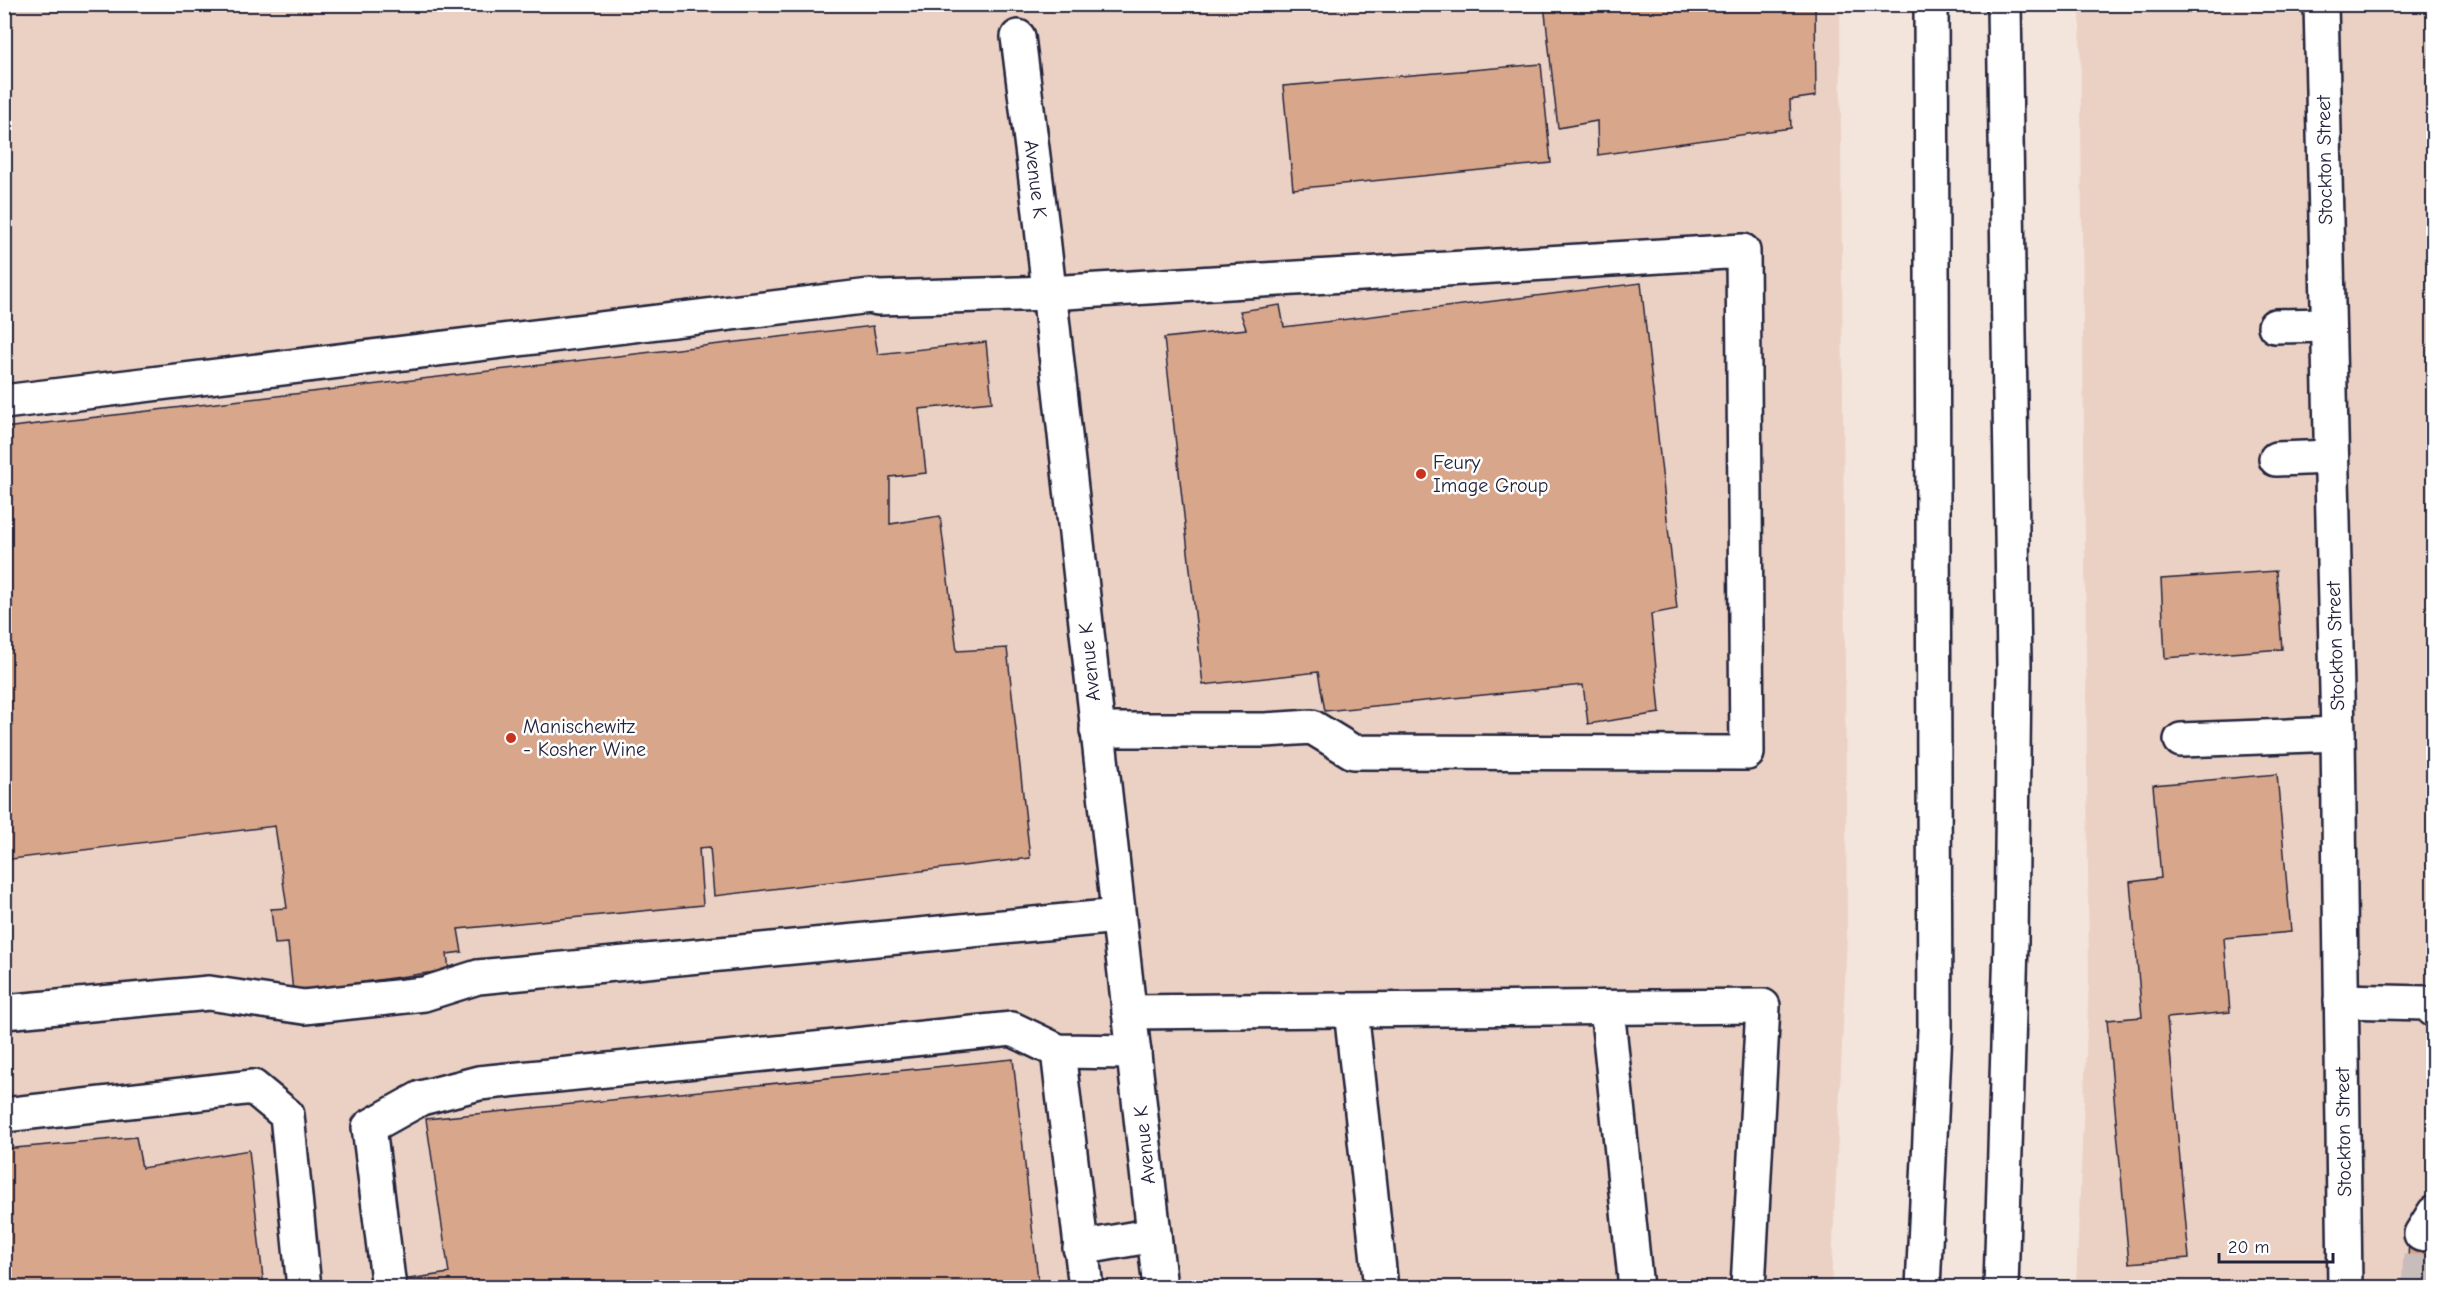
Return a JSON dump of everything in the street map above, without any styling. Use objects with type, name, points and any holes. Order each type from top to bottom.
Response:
[{"type":"main road","points":[[1923,1287],[1935,1030],[1930,4]]},
{"type":"main road","points":[[2001,1287],[2010,965],[2014,665],[2004,4]]},
{"type":"main road","name":"Stockton Street","points":[[2321,4],[2338,734],[2345,1287]]},
{"type":"main road","name":"Avenue K","points":[[1018,37],[1042,228],[1160,1287]]},
{"type":"main road","points":[[4,402],[870,296],[878,298],[1049,293],[1743,251],[1747,753],[1353,752],[1312,727],[1265,730],[1097,730]]},
{"type":"main road","points":[[2275,326],[2328,325]]},
{"type":"main road","points":[[2276,459],[2330,457]]},
{"type":"main road","points":[[2181,740],[2338,734]]},
{"type":"main road","points":[[4,1012],[209,993],[304,1007],[424,994],[478,977],[1118,916]]},
{"type":"main road","points":[[2342,1001],[2426,1003],[2433,1010]]},
{"type":"main road","points":[[1129,1012],[1763,1006],[1748,1287]]},
{"type":"main road","points":[[1607,1008],[1636,1287]]},
{"type":"main road","points":[[1351,1010],[1381,1287]]},
{"type":"main road","points":[[389,1287],[369,1127],[421,1098],[479,1083],[1012,1029],[1058,1051],[1134,1052]]},
{"type":"main road","points":[[1058,1051],[1086,1287]]},
{"type":"main road","points":[[4,1116],[253,1087],[287,1115],[304,1287]]},
{"type":"main road","points":[[1080,1248],[1154,1235]]},
{"type":"shaded area","points":[[5,5],[1840,5],[1847,936],[1831,1287],[5,1288]]},
{"type":"shaded area","points":[[2080,5],[2433,5],[2433,1287],[2076,1287],[2089,982]]},
{"type":"building","points":[[1544,4],[1815,4],[1816,96],[1790,100],[1791,128],[1598,155],[1597,121],[1558,128]]},
{"type":"building","points":[[1541,64],[1551,163],[1293,189],[1283,86]]},
{"type":"building","name":"Feury Image Group","points":[[1641,283],[1677,609],[1651,614],[1660,713],[1588,724],[1583,685],[1325,711],[1318,672],[1203,685],[1164,338],[1246,329],[1240,311],[1280,305],[1284,327]]},
{"type":"building","name":"Manischewitz - Kosher Wine","points":[[873,326],[878,354],[986,342],[992,402],[919,409],[926,473],[890,477],[890,524],[940,516],[957,651],[1007,648],[1030,858],[714,896],[710,847],[699,848],[703,905],[458,929],[462,952],[447,954],[449,970],[293,992],[288,943],[275,944],[271,909],[287,908],[275,826],[4,860],[4,428]]},
{"type":"building","points":[[2276,571],[2282,649],[2165,658],[2161,579]]},
{"type":"building","points":[[2277,774],[2291,932],[2224,938],[2230,1012],[2167,1018],[2189,1258],[2129,1263],[2107,1020],[2142,1017],[2130,882],[2161,878],[2153,785]]},
{"type":"building","points":[[1013,1059],[1039,1288],[404,1288],[403,1280],[449,1273],[426,1119]]},
{"type":"building","points":[[136,1137],[142,1168],[249,1150],[264,1288],[4,1288],[4,1149]]},
{"type":"building","points":[[2409,1235],[2434,1235],[2434,1288],[2407,1288]]},
{"type":"tunnel","points":[[2418,1288],[2421,1234]]},
{"type":"place","name":"Feury Image Group","points":[[1421,474]]},
{"type":"place","name":"Manischewitz - Kosher Wine","points":[[511,738]]}]
